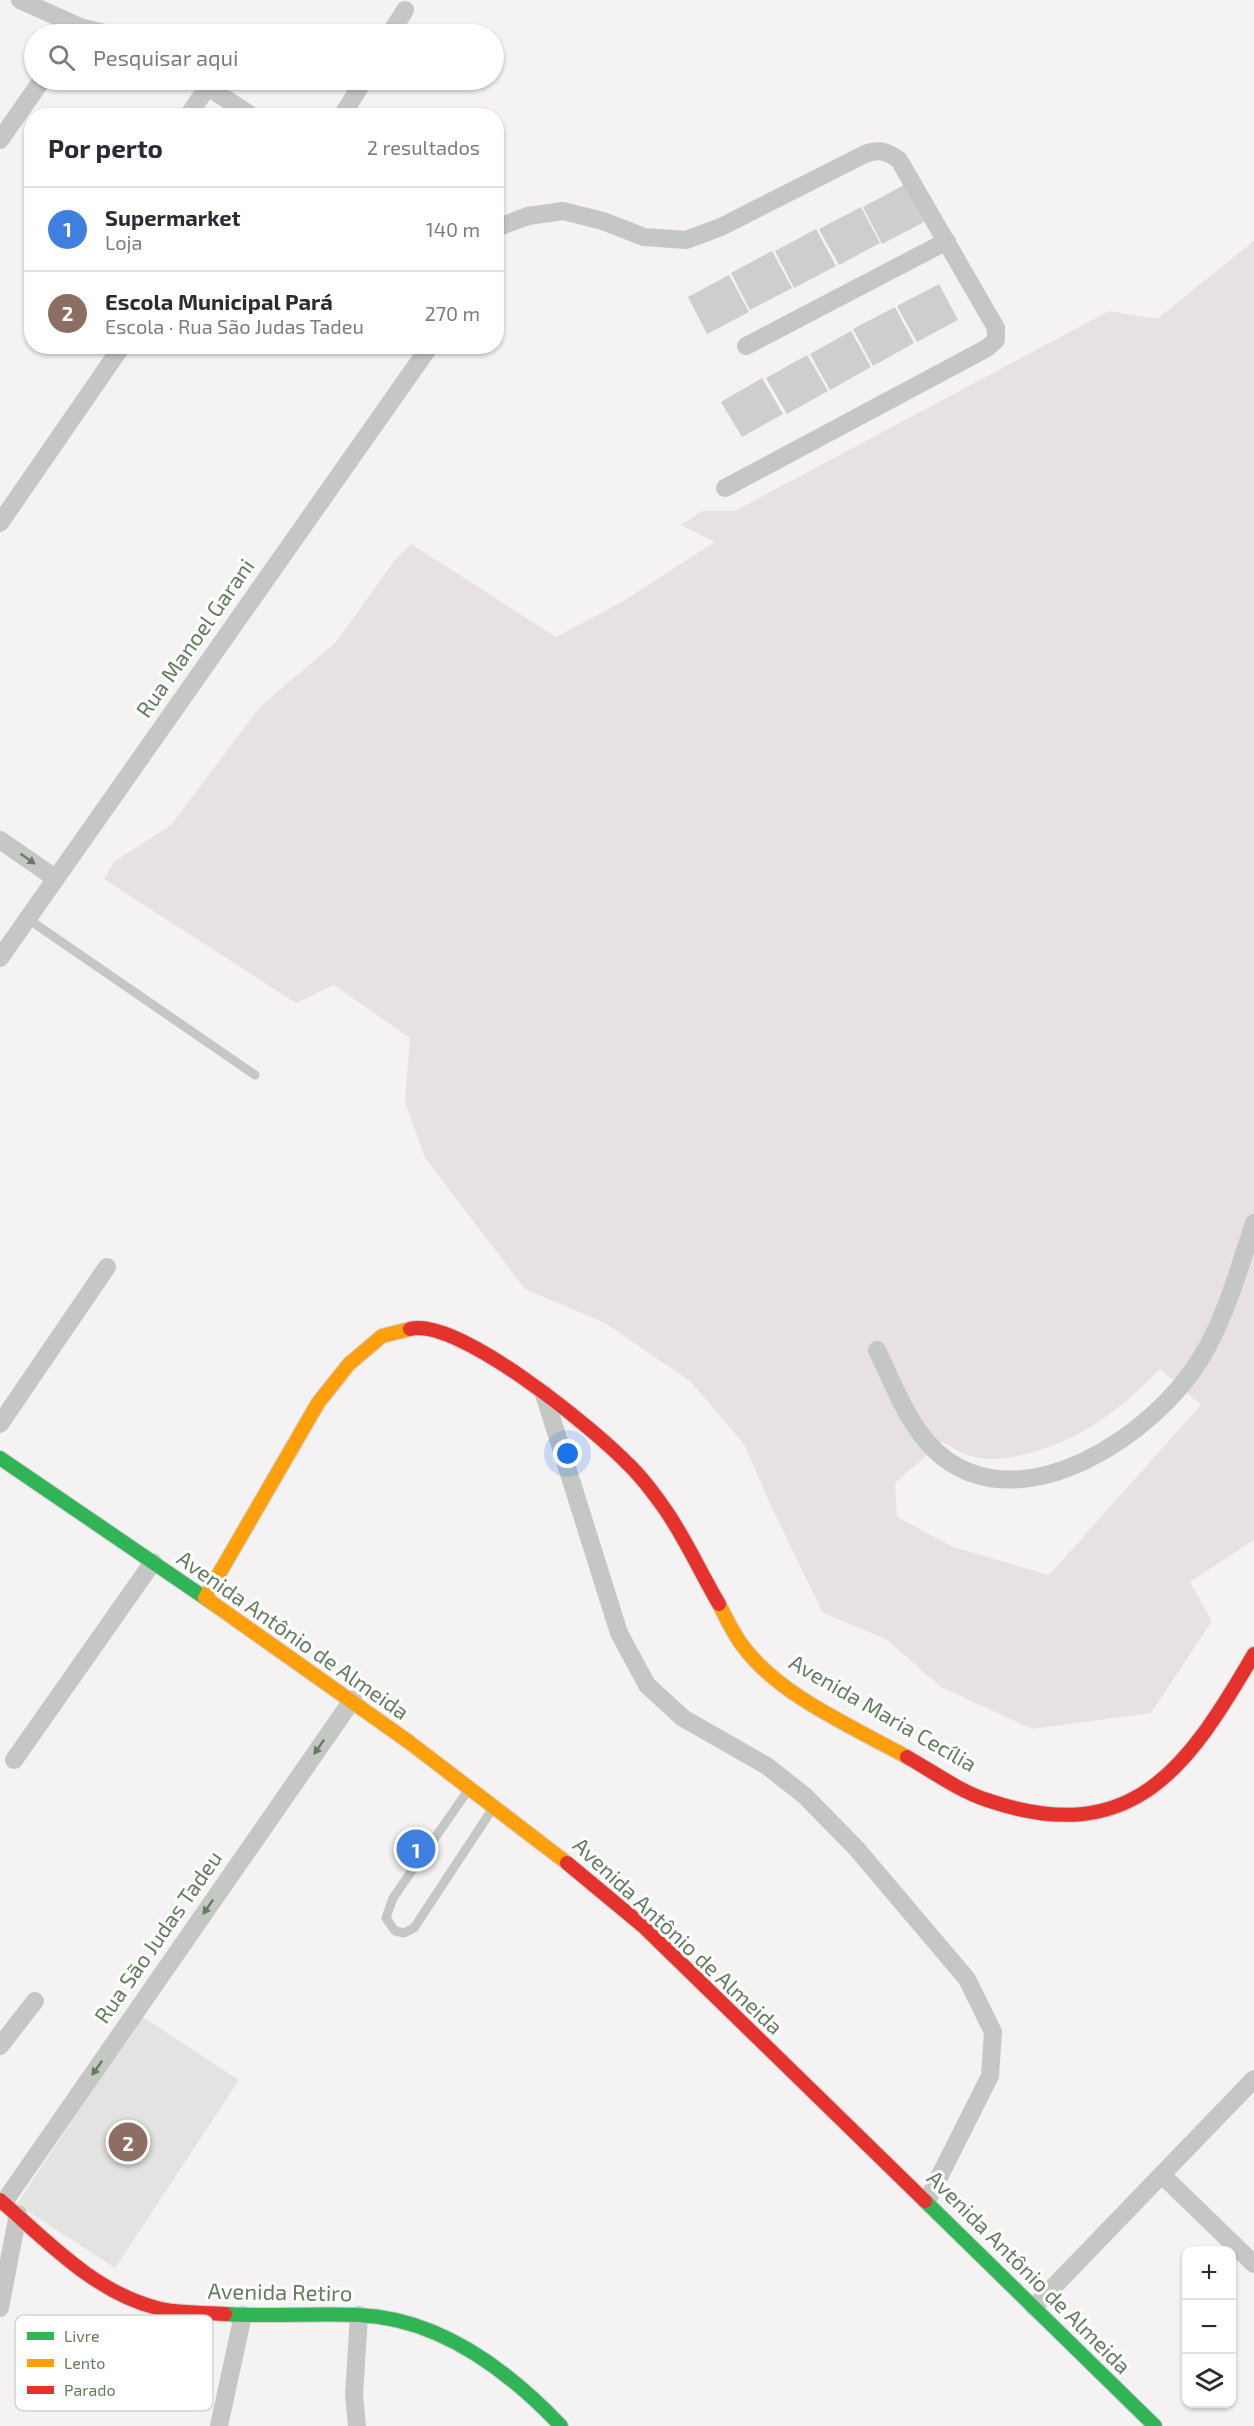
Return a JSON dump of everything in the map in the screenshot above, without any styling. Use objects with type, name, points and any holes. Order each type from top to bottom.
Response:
[{"type":"street","points":[[20,0],[64,24]]},
{"type":"street","points":[[396,24],[405,10]]},
{"type":"street","points":[[0,140],[35,90]]},
{"type":"street","points":[[192,108],[200,90]]},
{"type":"street","points":[[213,90],[240,108]]},
{"type":"street","points":[[347,108],[358,90]]},
{"type":"street","points":[[504,225],[528,216],[563,211],[603,221],[644,237],[686,240],[721,227],[865,154],[878,150],[891,154],[904,167],[996,328],[997,334],[992,345],[725,488]]},
{"type":"street","points":[[746,346],[947,241]]},
{"type":"street","points":[[0,524],[117,354]]},
{"type":"street","name":"Rua Manoel Garani","points":[[0,958],[424,354]]},
{"type":"street","points":[[0,840],[55,878]]},
{"type":"street","points":[[877,1350],[911,1420],[943,1457],[971,1474],[1020,1480],[1079,1464],[1118,1444],[1165,1403],[1201,1360],[1220,1323],[1254,1222]]},
{"type":"street","points":[[0,1424],[107,1267]]},
{"type":"street","name":"Avenida Maria Cecília","points":[[205,1598],[318,1403],[349,1364],[382,1336],[414,1328],[456,1337],[498,1360],[544,1393],[629,1464],[663,1506],[742,1645],[773,1678],[840,1720],[985,1800],[1049,1816],[1110,1809],[1151,1790],[1178,1766],[1201,1737],[1224,1705],[1254,1654]]},
{"type":"street","points":[[544,1393],[619,1633],[647,1685],[683,1718],[767,1766],[805,1796],[856,1848],[967,1979],[993,2031],[990,2076],[927,2200]]},
{"type":"street","name":"Avenida Antônio de Almeida","points":[[0,1458],[352,1699],[554,1850],[643,1926],[927,2200],[1155,2426]]},
{"type":"street","points":[[14,1761],[153,1562]]},
{"type":"street","name":"Rua São Judas Tadeu","points":[[2,2201],[352,1699]]},
{"type":"street","points":[[0,2046],[35,2001]]},
{"type":"street","points":[[1034,2307],[1254,2079]]},
{"type":"street","points":[[1162,2175],[1254,2264]]},
{"type":"street","name":"Avenida Retiro","points":[[2,2201],[84,2272],[120,2295],[158,2309],[243,2315],[359,2315],[393,2319],[440,2334],[484,2358],[537,2401],[561,2426]]},
{"type":"street","points":[[0,2308],[18,2214]]},
{"type":"street","points":[[219,2426],[243,2315]]},
{"type":"street","points":[[357,2426],[354,2395],[359,2315]]},
{"type":"lane","points":[[27,918],[255,1075]]},
{"type":"lane","points":[[470,1787],[393,1898],[386,1918],[395,1931],[404,1933],[414,1928],[495,1805]]},
{"type":"shaded area","points":[[1254,241],[1254,1540],[1190,1582],[1212,1621],[1151,1713],[1032,1729],[941,1687],[886,1639],[823,1613],[744,1444],[690,1381],[605,1323],[525,1289],[425,1158],[405,1102],[410,1038],[334,985],[296,1003],[104,879],[114,862],[171,825],[260,707],[336,642],[395,560],[411,544],[556,637],[620,603],[715,542],[681,525],[702,511],[735,511],[1109,311],[1157,319]],"holes":[[[1160,1369],[1201,1405],[1049,1575],[953,1547],[897,1517],[895,1483],[942,1442],[964,1454],[983,1459],[1009,1458],[1042,1450],[1097,1423],[1129,1398]]]},
{"type":"shaded area","points":[[141,2016],[239,2080],[115,2268],[17,2204]]},
{"type":"building","points":[[904,185],[924,222],[882,244],[863,207]]},
{"type":"building","points":[[861,207],[880,243],[839,265],[819,229]]},
{"type":"building","points":[[816,229],[836,266],[794,288],[775,251]]},
{"type":"building","points":[[772,251],[792,288],[750,310],[731,273]]},
{"type":"building","points":[[729,275],[749,312],[707,334],[688,297]]},
{"type":"building","points":[[939,284],[958,320],[917,342],[897,306]]},
{"type":"building","points":[[895,307],[914,343],[873,366],[853,329]]},
{"type":"building","points":[[851,331],[871,367],[830,390],[810,354]]},
{"type":"building","points":[[807,355],[828,391],[787,414],[766,378]]},
{"type":"building","points":[[762,378],[783,414],[742,437],[721,402]]},
{"type":"traffic: fast","points":[[0,1458],[211,1602]]},
{"type":"traffic: fast","points":[[925,2201],[1155,2426]]},
{"type":"traffic: fast","points":[[225,2314],[358,2315],[388,2318],[416,2326],[444,2336],[470,2350],[518,2385],[561,2426]]},
{"type":"traffic: slow","points":[[205,1598],[318,1403],[349,1364],[382,1336],[410,1329]]},
{"type":"traffic: slow","points":[[211,1602],[409,1742],[567,1863]]},
{"type":"traffic: slow","points":[[719,1604],[742,1645],[775,1679],[841,1722],[907,1757]]},
{"type":"traffic: jam","points":[[410,1329],[432,1330],[459,1340],[491,1357],[556,1402],[610,1447],[637,1473],[662,1505],[685,1541],[719,1604]]},
{"type":"traffic: jam","points":[[907,1757],[977,1796],[1038,1813],[1081,1814],[1118,1806],[1150,1788],[1179,1763],[1205,1732],[1254,1654]]},
{"type":"traffic: jam","points":[[567,1863],[643,1926],[925,2201]]},
{"type":"traffic: jam","points":[[0,2200],[72,2263],[112,2290],[165,2310],[225,2314]]},
{"type":"place","name":"Supermarket","points":[[416,1849]]},
{"type":"place","name":"Escola Municipal Pará","points":[[128,2142]]}]
